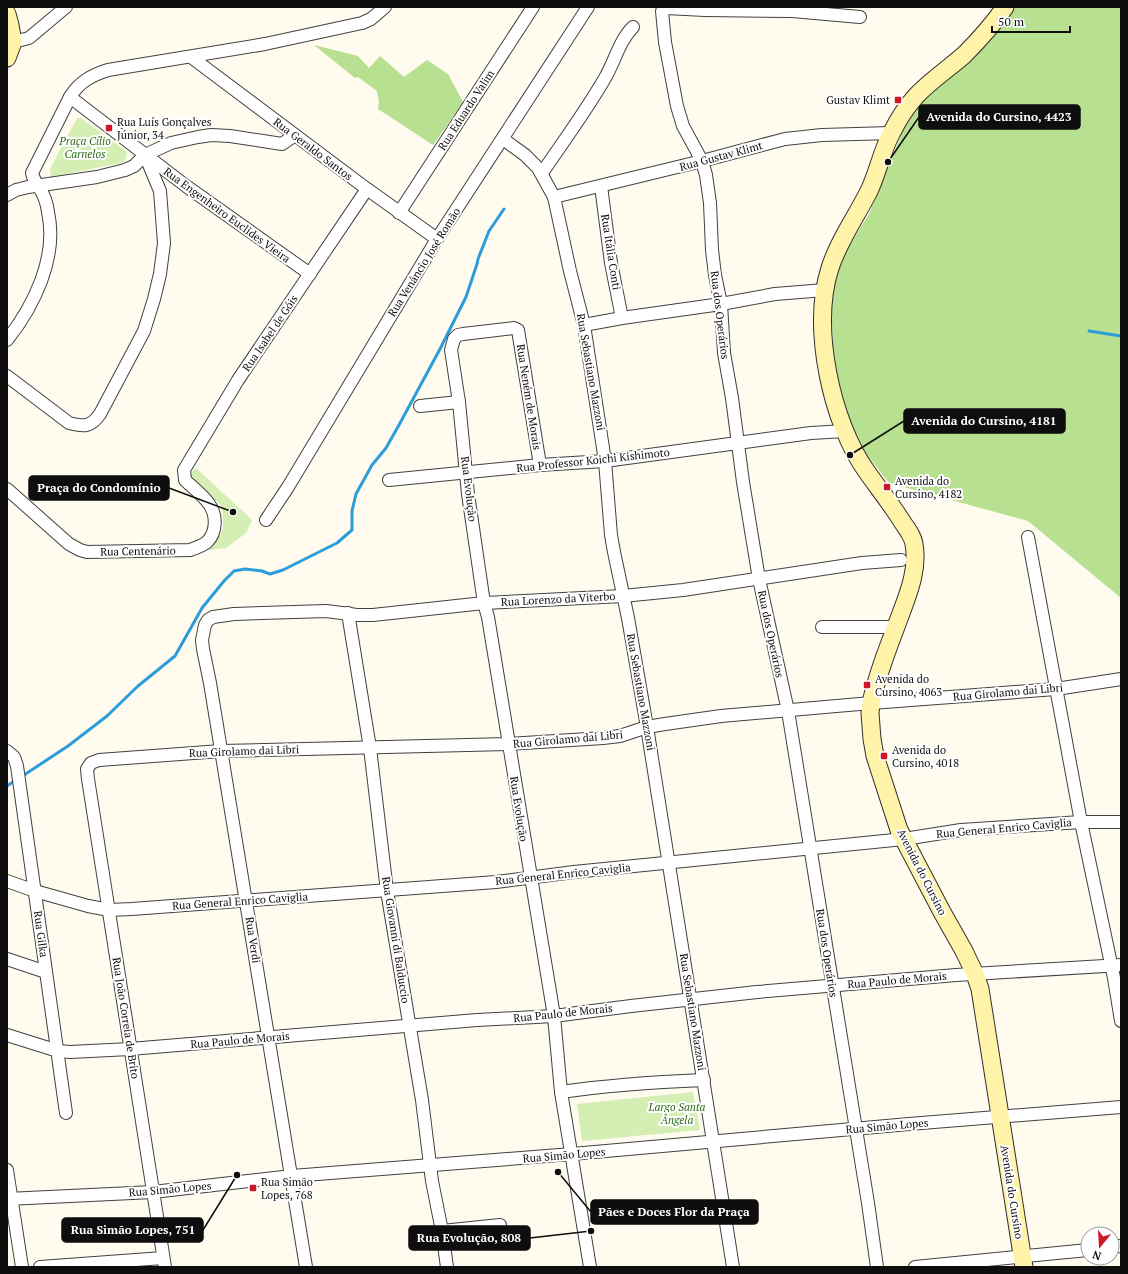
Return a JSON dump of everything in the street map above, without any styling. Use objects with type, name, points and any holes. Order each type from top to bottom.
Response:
[{"type":"main road","name":"Avenida do Cursino","points":[[1005,7],[965,54],[916,96],[891,133],[869,191],[837,248],[829,270],[822,301],[822,326],[832,397],[845,431],[866,471],[896,511],[914,543],[914,573],[909,592],[871,703],[872,739],[875,756],[899,830],[975,974],[980,989],[1023,1262]]},
{"type":"main road","points":[[7,14],[10,25],[10,50]]},
{"type":"street","points":[[10,50],[29,38],[66,7]]},
{"type":"street","points":[[7,340],[32,303],[38,290],[50,242],[50,221],[44,196],[39,186],[33,179],[32,173],[70,97],[84,81],[95,74],[108,70],[265,44],[362,23],[371,19],[385,7]]},
{"type":"street","name":"Rua Eduardo Valim","points":[[399,213],[533,7]]},
{"type":"street","name":"Rua Venâncio José Romão","points":[[266,520],[288,487],[437,239],[588,7]]},
{"type":"street","points":[[666,8],[792,11],[860,17]]},
{"type":"street","name":"Rua dos Operários","points":[[666,8],[662,11],[665,42],[677,106],[683,126],[702,161],[706,175],[710,204],[715,276],[721,304],[724,354],[743,482],[759,579],[788,711],[868,1203],[877,1267]]},
{"type":"street","points":[[542,173],[607,76],[627,33],[633,27]]},
{"type":"street","name":"Rua Geraldo Santos","points":[[191,56],[399,213],[437,239]]},
{"type":"street","name":"Rua Engenheiro Euclides Vieira","points":[[70,97],[186,186],[310,274]]},
{"type":"street","name":"Rua Gustav Klimt","points":[[554,197],[785,139],[822,135],[891,133]]},
{"type":"street","points":[[7,195],[28,186],[39,186],[97,177],[125,170],[134,166],[145,155],[171,143],[198,137],[211,135],[230,136],[282,144],[295,135]]},
{"type":"street","name":"Rua Sebastiano Mazzoni","points":[[503,139],[525,155],[542,173],[554,197],[570,271],[584,325],[606,461],[612,535],[647,727],[733,1267]]},
{"type":"street","points":[[7,376],[70,423],[81,426],[93,423],[100,414],[144,331],[160,274],[164,243],[160,191],[145,155]]},
{"type":"street","name":"Rua Itália Conti","points":[[601,186],[611,263],[622,318]]},
{"type":"street","name":"Rua Isabel de Góis","points":[[185,480],[184,470],[190,458],[238,380],[367,189]]},
{"type":"street","points":[[584,325],[721,304],[775,294],[825,290]]},
{"type":"street","name":"Rua Neném de Morais","points":[[449,344],[458,335],[514,328],[516,329],[520,336],[540,465]]},
{"type":"street","name":"Rua Evolução","points":[[449,344],[459,402],[466,473],[484,603],[488,617],[554,1016],[561,1092],[590,1267]]},
{"type":"street","points":[[420,406],[459,402]]},
{"type":"street","name":"Rua Professor Koichi Kishimoto","points":[[389,480],[540,465],[606,461],[811,433],[845,431]]},
{"type":"street","name":"Rua Centenário","points":[[10,491],[69,544],[80,550],[88,552],[190,550],[201,546],[208,541],[213,528],[215,516],[210,505],[185,480]]},
{"type":"street","points":[[1028,537],[1081,822],[1116,966],[1121,1021]]},
{"type":"street","name":"Rua Lorenzo da Viterbo","points":[[213,616],[326,611],[373,615],[484,603],[623,596],[683,590],[862,563],[901,560]]},
{"type":"street","name":"Rua Giovanni di Balduccio","points":[[348,613],[370,748],[387,890],[422,1100],[430,1165],[442,1231],[446,1267]]},
{"type":"street","name":"Rua Verdi","points":[[213,616],[205,625],[203,634],[203,649],[210,683],[306,1267]]},
{"type":"street","points":[[822,627],[896,627]]},
{"type":"street","name":"Rua Girolamo dai Libri","points":[[87,769],[91,763],[99,760],[221,751],[508,744],[620,736],[647,727],[721,716],[1056,689],[1121,679]]},
{"type":"street","name":"Rua Gilka","points":[[12,758],[21,791],[66,1113]]},
{"type":"street","name":"Rua João Correia de Brito","points":[[87,769],[164,1262]]},
{"type":"street","name":"Rua General Enrico Caviglia","points":[[7,881],[35,891],[88,906],[109,910],[132,909],[530,878],[669,862],[904,839],[961,830],[1081,822],[1121,822]]},
{"type":"street","points":[[7,958],[46,972]]},
{"type":"street","name":"Rua Paulo de Morais","points":[[7,1035],[58,1051],[70,1052],[130,1049],[410,1025],[554,1016],[690,999],[956,975],[1116,966]]},
{"type":"street","points":[[561,1092],[604,1086],[704,1080]]},
{"type":"street","name":"Rua Simão Lopes","points":[[9,1198],[153,1192],[292,1176],[572,1154],[1000,1116],[1121,1107]]},
{"type":"street","points":[[7,1170],[9,1198],[22,1267]]},
{"type":"street","points":[[442,1231],[500,1225]]},
{"type":"street","points":[[916,1267],[1023,1262],[1080,1251]]},
{"type":"street","points":[[40,1267],[164,1262]]},
{"type":"green space","points":[[1015,7],[1121,7],[1121,598],[1028,521],[889,483],[868,456],[853,428],[841,396],[833,350],[831,296],[838,264],[869,214],[908,119],[919,103],[988,40],[1005,22]]},
{"type":"green space","points":[[314,45],[358,56],[369,68],[380,56],[404,77],[427,60],[448,74],[463,102],[433,145],[378,109],[379,101],[377,91],[358,77],[355,78]]},
{"type":"green space","name":"Praça Cílio Carnelos","points":[[77,118],[81,118],[126,151],[126,158],[121,163],[51,177],[50,169]]},
{"type":"green space","points":[[196,468],[252,520],[246,533],[226,548],[208,550],[221,534],[223,525],[221,505],[187,477]]},
{"type":"green space","name":"Largo Santa Ângela","points":[[693,1092],[700,1130],[582,1141],[577,1104]]},
{"type":"waterway","points":[[21,777],[68,746],[107,716],[138,686],[175,656],[202,608],[234,571],[245,569],[262,571],[270,574],[283,570],[337,543],[352,530],[352,511],[356,494],[372,465],[386,448],[440,349],[466,297],[489,231],[504,209]]},
{"type":"waterway","points":[[1089,331],[1121,336]]},
{"type":"waterway","points":[[7,786],[16,780]]},
{"type":"place","name":"Gustav Klimt","points":[[898,100]]},
{"type":"place","name":"Rua Luís Gonçalves Júnior, 34","points":[[109,128]]},
{"type":"place","name":"Avenida do Cursino, 4423","points":[[888,162]]},
{"type":"place","name":"Avenida do Cursino, 4181","points":[[850,455]]},
{"type":"place","name":"Avenida do Cursino, 4182","points":[[887,487]]},
{"type":"place","name":"Praça do Condomínio","points":[[233,512]]},
{"type":"place","name":"Avenida do Cursino, 4063","points":[[867,685]]},
{"type":"place","name":"Avenida do Cursino, 4018","points":[[884,756]]},
{"type":"place","name":"Pães e Doces Flor da Praça","points":[[558,1172]]},
{"type":"place","name":"Rua Simão Lopes, 751","points":[[237,1175]]},
{"type":"place","name":"Rua Simão Lopes, 768","points":[[253,1188]]},
{"type":"place","name":"Rua Evolução, 808","points":[[591,1231]]}]
